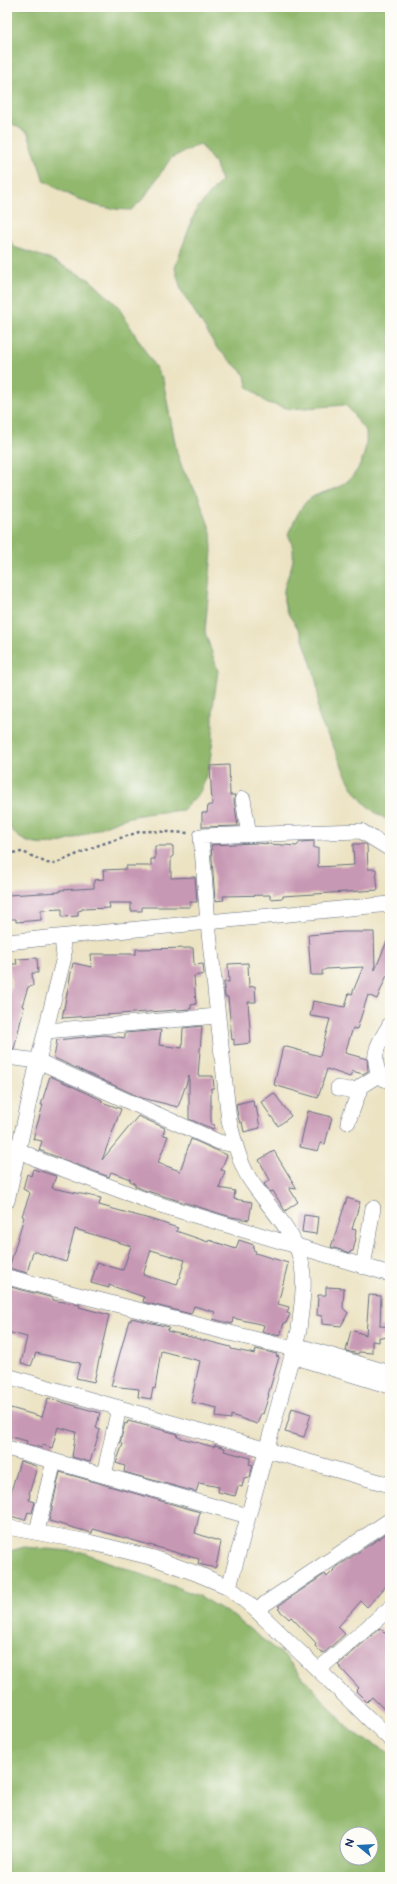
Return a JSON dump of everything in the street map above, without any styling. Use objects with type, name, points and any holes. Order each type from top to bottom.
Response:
[{"type":"street","points":[[243,799],[249,835]]},
{"type":"street","points":[[228,1587],[299,1330],[303,1287],[300,1258],[295,1246],[282,1221],[249,1177],[235,1145],[229,1121],[217,1016],[201,836],[361,831],[390,849]]},
{"type":"street","points":[[7,942],[390,904]]},
{"type":"street","points":[[7,1201],[13,1147],[38,1061],[64,957],[62,937]]},
{"type":"street","points":[[46,1031],[217,1016]]},
{"type":"street","points":[[348,1122],[361,1086],[385,1077],[376,1061],[377,1049],[388,1032]]},
{"type":"street","points":[[7,1057],[38,1061],[219,1142],[235,1145]]},
{"type":"street","points":[[338,1088],[359,1090]]},
{"type":"street","points":[[13,1147],[39,1160],[154,1203],[390,1274]]},
{"type":"street","points":[[363,1267],[372,1208]]},
{"type":"street","points":[[7,1276],[294,1350],[390,1373]]},
{"type":"street","points":[[294,1350],[390,1386]]},
{"type":"street","points":[[7,1376],[390,1485]]},
{"type":"street","points":[[104,1475],[119,1408]]},
{"type":"street","points":[[7,1448],[248,1516]]},
{"type":"street","points":[[37,1531],[54,1461]]},
{"type":"street","points":[[257,1611],[266,1603],[390,1520]]},
{"type":"street","points":[[7,1527],[37,1531],[154,1558],[228,1587],[257,1611],[390,1739]]},
{"type":"street","points":[[318,1670],[387,1616]]},
{"type":"path","points":[[7,853],[23,852],[46,863],[54,864],[99,845],[148,831],[196,834],[201,836]]},
{"type":"green space","points":[[7,7],[390,7],[390,821],[378,814],[360,798],[347,778],[332,743],[320,721],[317,710],[318,688],[313,668],[299,629],[287,612],[284,601],[285,584],[293,562],[292,545],[288,534],[294,521],[301,508],[307,501],[319,494],[341,486],[354,474],[363,458],[366,431],[345,405],[291,409],[267,403],[247,386],[245,375],[217,348],[181,290],[175,268],[180,253],[196,210],[221,181],[216,165],[200,144],[171,158],[143,199],[131,210],[106,208],[85,202],[44,181],[28,133],[7,121]]},
{"type":"green space","points":[[7,235],[14,247],[50,259],[90,280],[117,305],[163,380],[177,453],[183,470],[198,495],[211,532],[212,551],[205,632],[218,671],[213,706],[213,739],[209,767],[200,792],[183,810],[130,817],[83,835],[54,844],[27,842],[14,833],[7,818]]},
{"type":"green space","points":[[24,1547],[82,1552],[197,1595],[233,1616],[285,1657],[351,1731],[390,1753],[390,1877],[7,1877],[7,1552]]},
{"type":"building","points":[[229,765],[230,795],[235,795],[234,800],[238,826],[202,827],[202,813],[207,813],[208,805],[212,805],[210,766]]},
{"type":"building","points":[[314,841],[314,848],[318,848],[318,867],[354,865],[353,844],[367,845],[368,869],[376,869],[378,890],[283,896],[283,898],[270,899],[270,895],[223,896],[224,900],[215,901],[211,845],[256,843],[297,846],[300,842]]},
{"type":"building","points":[[155,846],[173,846],[173,857],[171,857],[171,878],[195,877],[197,902],[190,902],[190,907],[142,907],[142,911],[131,911],[131,903],[109,903],[110,908],[82,909],[78,911],[78,916],[62,917],[62,909],[41,910],[41,920],[16,922],[16,919],[7,919],[7,895],[60,892],[60,890],[94,888],[94,880],[104,879],[103,870],[126,869],[126,866],[151,866],[151,859],[155,859]]},
{"type":"building","points":[[343,932],[374,932],[375,970],[390,934],[390,976],[387,975],[377,999],[368,995],[357,1029],[353,1028],[345,1053],[367,1059],[368,1071],[363,1074],[352,1071],[350,1077],[327,1069],[318,1098],[274,1085],[283,1046],[320,1056],[330,1019],[310,1016],[313,1001],[345,1007],[349,993],[352,994],[363,967],[326,969],[322,971],[322,975],[311,975],[308,935]]},
{"type":"building","points":[[193,948],[194,965],[203,964],[204,974],[194,976],[196,1004],[191,1005],[191,1009],[62,1018],[73,963],[92,967],[91,954],[136,954],[136,949]]},
{"type":"building","points":[[37,958],[38,973],[32,973],[33,986],[28,987],[22,1006],[24,1007],[14,1049],[7,1048],[7,1001],[12,985],[9,964],[17,964],[16,959]]},
{"type":"building","points":[[248,963],[249,987],[255,986],[256,1002],[248,1002],[251,1043],[234,1045],[234,1039],[232,1040],[228,997],[225,997],[224,982],[229,982],[228,964]]},
{"type":"building","points":[[202,1026],[198,1076],[213,1076],[214,1088],[211,1088],[211,1124],[215,1125],[213,1129],[189,1119],[189,1076],[178,1107],[142,1098],[54,1058],[57,1040],[104,1035],[125,1038],[125,1033],[161,1030],[159,1045],[182,1048],[183,1028]]},
{"type":"building","points":[[50,1076],[102,1100],[102,1102],[121,1109],[102,1160],[138,1116],[165,1128],[163,1135],[168,1136],[158,1163],[180,1171],[191,1139],[227,1155],[221,1170],[225,1171],[219,1188],[235,1191],[234,1199],[252,1202],[249,1220],[231,1217],[144,1190],[135,1186],[130,1179],[111,1172],[109,1177],[39,1150],[42,1141],[33,1139]]},
{"type":"building","points":[[274,1093],[291,1116],[278,1126],[261,1102]]},
{"type":"building","points":[[253,1100],[254,1107],[256,1106],[260,1128],[244,1132],[242,1122],[240,1123],[238,1117],[236,1104]]},
{"type":"building","points":[[308,1111],[332,1117],[325,1144],[321,1143],[318,1151],[300,1147]]},
{"type":"building","points":[[274,1151],[297,1189],[289,1188],[298,1202],[285,1211],[273,1191],[270,1192],[264,1184],[270,1180],[259,1160]]},
{"type":"building","points":[[33,1169],[56,1176],[52,1188],[101,1198],[99,1205],[178,1228],[176,1231],[208,1242],[209,1240],[236,1249],[239,1240],[254,1245],[253,1250],[256,1251],[255,1253],[288,1263],[278,1304],[289,1307],[287,1313],[290,1314],[286,1323],[284,1323],[280,1336],[262,1332],[264,1325],[233,1318],[232,1324],[213,1319],[215,1312],[194,1306],[191,1314],[143,1302],[144,1297],[109,1285],[109,1288],[91,1283],[97,1263],[123,1270],[131,1246],[75,1229],[66,1262],[33,1251],[27,1273],[9,1268],[24,1217],[22,1216],[30,1193],[23,1189],[27,1174],[31,1176]],"holes":[[[151,1250],[185,1260],[177,1285],[143,1275]]]},
{"type":"building","points":[[347,1198],[360,1202],[352,1229],[356,1230],[356,1238],[353,1251],[350,1253],[331,1247]]},
{"type":"building","points":[[304,1215],[318,1217],[316,1234],[302,1232]]},
{"type":"building","points":[[7,1286],[53,1298],[53,1300],[80,1305],[79,1307],[109,1315],[94,1382],[76,1378],[80,1363],[36,1353],[31,1366],[21,1363],[27,1337],[7,1332]]},
{"type":"building","points":[[326,1287],[344,1288],[343,1308],[348,1313],[341,1326],[322,1324],[322,1316],[317,1315],[318,1295],[326,1295]]},
{"type":"building","points":[[369,1295],[381,1296],[380,1326],[390,1327],[390,1338],[379,1337],[379,1342],[372,1341],[372,1353],[359,1352],[358,1354],[346,1351],[351,1330],[366,1335]]},
{"type":"building","points":[[131,1318],[169,1327],[167,1331],[231,1347],[231,1349],[255,1354],[256,1349],[277,1354],[276,1356],[279,1357],[269,1395],[263,1414],[261,1413],[257,1424],[231,1415],[231,1419],[216,1417],[217,1408],[191,1402],[200,1361],[161,1351],[155,1389],[153,1388],[151,1399],[138,1397],[139,1389],[111,1386],[129,1320],[131,1321]]},
{"type":"building","points":[[48,1398],[100,1413],[96,1428],[100,1430],[90,1462],[72,1457],[76,1432],[58,1427],[52,1448],[43,1445],[42,1448],[26,1444],[27,1441],[7,1436],[7,1407],[42,1417]]},
{"type":"building","points":[[292,1408],[311,1414],[304,1437],[285,1432]]},
{"type":"building","points":[[128,1421],[178,1434],[177,1437],[214,1447],[215,1445],[225,1448],[224,1451],[251,1458],[249,1464],[253,1465],[250,1477],[244,1478],[242,1487],[238,1486],[235,1496],[218,1492],[219,1487],[199,1483],[196,1492],[124,1472],[125,1466],[116,1463],[123,1444],[120,1443],[125,1423],[127,1424]]},
{"type":"building","points":[[20,1461],[37,1467],[29,1494],[29,1500],[35,1502],[32,1513],[28,1512],[25,1520],[7,1515],[7,1505]]},
{"type":"building","points":[[60,1472],[200,1512],[195,1533],[221,1542],[215,1568],[198,1564],[199,1559],[93,1529],[92,1533],[49,1521]]},
{"type":"building","points":[[390,1531],[390,1582],[367,1607],[361,1601],[338,1627],[345,1634],[322,1653],[315,1646],[316,1643],[291,1617],[289,1619],[278,1609],[280,1607],[278,1606],[325,1574],[327,1577],[338,1566]]},
{"type":"building","points":[[380,1628],[390,1638],[390,1715],[372,1697],[367,1702],[356,1691],[359,1688],[338,1665]]}]
